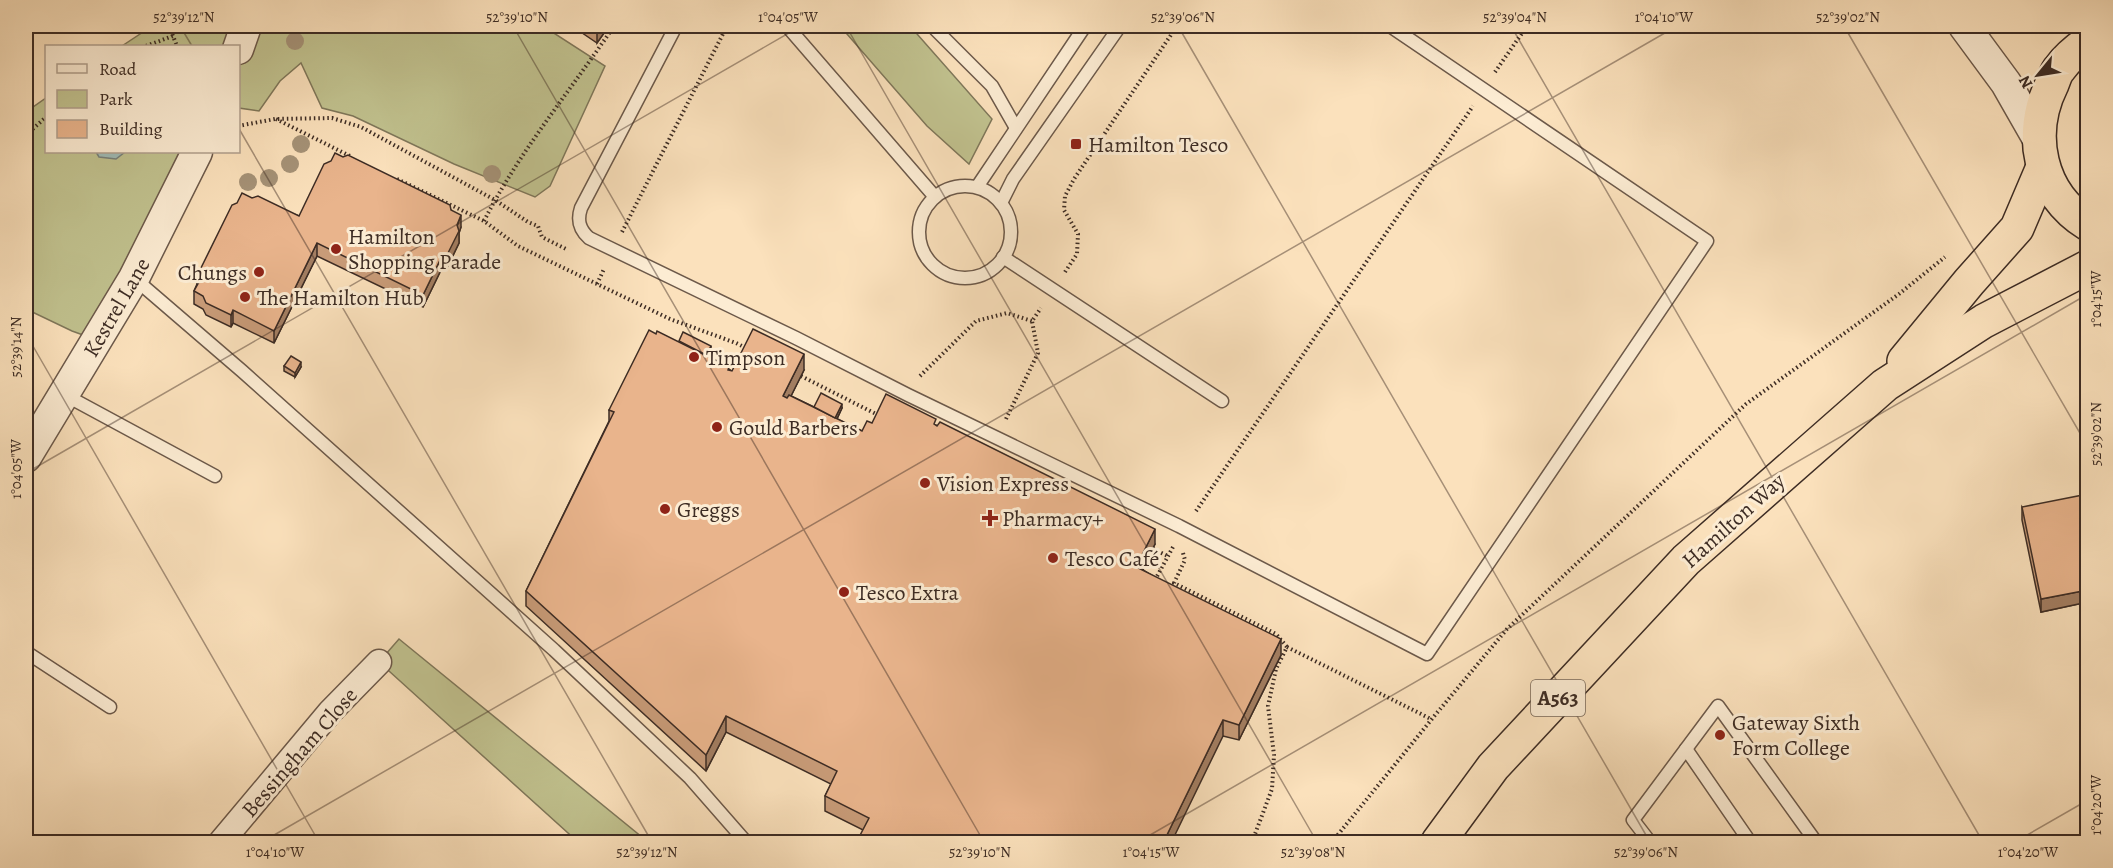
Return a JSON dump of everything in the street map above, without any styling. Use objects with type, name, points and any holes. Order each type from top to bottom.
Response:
[{"type":"highway","points":[[1885,385],[1969,282],[2018,228],[2041,153],[2043,102],[2060,68],[2088,42]]},
{"type":"highway","points":[[2041,153],[2056,195],[2077,218],[2088,224]]},
{"type":"highway","name":"Hamilton Way","points":[[1438,843],[1492,767],[1686,560],[1885,385],[1984,321],[2088,267]]},
{"type":"street","points":[[239,45],[246,26]]},
{"type":"street","points":[[1964,26],[2006,83],[2041,153]]},
{"type":"street","name":"Kestrel Lane","points":[[26,455],[134,278],[196,153]]},
{"type":"street","name":"Bessingham Close","points":[[221,843],[330,712],[380,662]]},
{"type":"lane","points":[[676,26],[578,216],[584,234],[1184,529],[1427,654],[1707,241],[1390,26]]},
{"type":"lane","points":[[787,26],[935,197]]},
{"type":"lane","points":[[932,26],[992,86],[1016,128]]},
{"type":"lane","points":[[976,187],[1085,26]]},
{"type":"lane","points":[[1001,203],[1013,179],[1120,26]]},
{"type":"lane","points":[[962,185],[990,192],[1001,203],[1009,217],[1011,232],[1009,247],[991,271],[976,277],[961,278],[946,274],[933,266],[924,253],[919,238],[920,223],[925,209],[935,197],[947,189],[962,185]]},
{"type":"lane","points":[[1003,257],[1221,400]]},
{"type":"lane","points":[[134,278],[242,371],[554,650],[690,778],[746,843]]},
{"type":"lane","points":[[63,394],[215,476]]},
{"type":"lane","points":[[26,651],[110,706]]},
{"type":"lane","points":[[1650,843],[1633,820],[1718,706],[1816,843]]},
{"type":"lane","points":[[1686,750],[1750,843]]},
{"type":"path","points":[[169,26],[177,45]]},
{"type":"path","points":[[484,221],[495,200],[614,26]]},
{"type":"path","points":[[597,284],[727,26]]},
{"type":"path","points":[[1005,420],[1038,353],[1032,321],[1077,254],[1077,234],[1064,210],[1065,196],[1074,179],[1177,26]]},
{"type":"path","points":[[1152,586],[1184,529],[1527,26]]},
{"type":"path","points":[[150,45],[173,36]]},
{"type":"path","points":[[26,135],[45,118]]},
{"type":"path","points":[[240,126],[275,119],[332,118],[361,127],[495,200],[528,222]]},
{"type":"path","points":[[275,119],[357,160]]},
{"type":"path","points":[[389,175],[484,221],[518,246],[670,319],[736,342],[750,350]]},
{"type":"path","points":[[1332,843],[1431,719],[1508,629],[1746,404],[1899,294],[1954,250]]},
{"type":"path","points":[[908,395],[915,382],[976,321],[1007,313],[1032,321]]},
{"type":"path","points":[[801,376],[882,418]]},
{"type":"path","points":[[1153,549],[1168,556]]},
{"type":"path","points":[[1279,645],[1431,719]]},
{"type":"path","points":[[1252,843],[1272,789],[1274,755],[1268,706],[1276,669],[1287,647]]},
{"type":"green space","points":[[140,26],[543,26],[605,66],[550,186],[535,197],[454,164],[353,116],[322,108],[301,63],[280,81],[259,111],[240,108],[240,45],[124,45],[143,32]]},
{"type":"green space","points":[[840,26],[910,26],[992,119],[969,164],[927,126]]},
{"type":"green space","points":[[45,99],[45,153],[194,153],[97,340],[26,309],[26,112]]},
{"type":"green space","points":[[399,639],[648,842],[578,842],[379,662]]},
{"type":"water","points":[[97,153],[124,153],[116,159],[99,157]]},
{"type":"building","name":"Hamilton Shopping Parade","points":[[335,153],[343,157],[348,155],[450,205],[451,210],[461,215],[457,225],[459,231],[447,255],[443,254],[423,295],[317,243],[274,331],[233,310],[231,315],[206,303],[203,296],[194,291],[199,282],[197,276],[232,205],[237,203],[242,193],[252,198],[258,196],[299,216],[324,164],[331,161]]},
{"type":"building","name":"Tesco Extra","points":[[753,329],[804,354],[783,396],[787,398],[789,395],[862,431],[867,421],[872,423],[886,394],[936,419],[934,424],[937,426],[940,422],[1155,529],[1140,559],[1132,555],[1128,563],[1281,639],[1239,725],[1223,720],[1163,843],[856,843],[869,818],[825,796],[837,771],[726,716],[706,755],[526,591],[614,412],[609,410],[649,330],[656,334],[657,331],[729,367],[728,370],[732,371]]},
{"type":"building","points":[[683,332],[711,346],[706,355],[679,341]]},
{"type":"building","points":[[291,356],[301,362],[295,373],[284,366]]},
{"type":"building","points":[[821,393],[842,404],[835,418],[814,407]]},
{"type":"building","points":[[2088,494],[2088,590],[2041,599],[2022,507]]},
{"type":"building","points":[[2088,602],[2088,625],[2083,603]]},
{"type":"place","name":"Hamilton Tesco","points":[[1076,144]]},
{"type":"place","name":"Hamilton Shopping Parade","points":[[336,249]]},
{"type":"place","name":"Chungs","points":[[259,272]]},
{"type":"place","name":"The Hamilton Hub","points":[[245,297]]},
{"type":"place","name":"Timpson","points":[[694,357]]},
{"type":"place","name":"Gould Barbers","points":[[717,427]]},
{"type":"place","name":"Vision Express","points":[[925,483]]},
{"type":"place","name":"Greggs","points":[[665,509]]},
{"type":"place","name":"Pharmacy+","points":[[990,518]]},
{"type":"place","name":"Tesco Café","points":[[1053,558]]},
{"type":"place","name":"Tesco Extra","points":[[844,592]]},
{"type":"place","name":"Gateway Sixth Form College","points":[[1720,735]]}]
